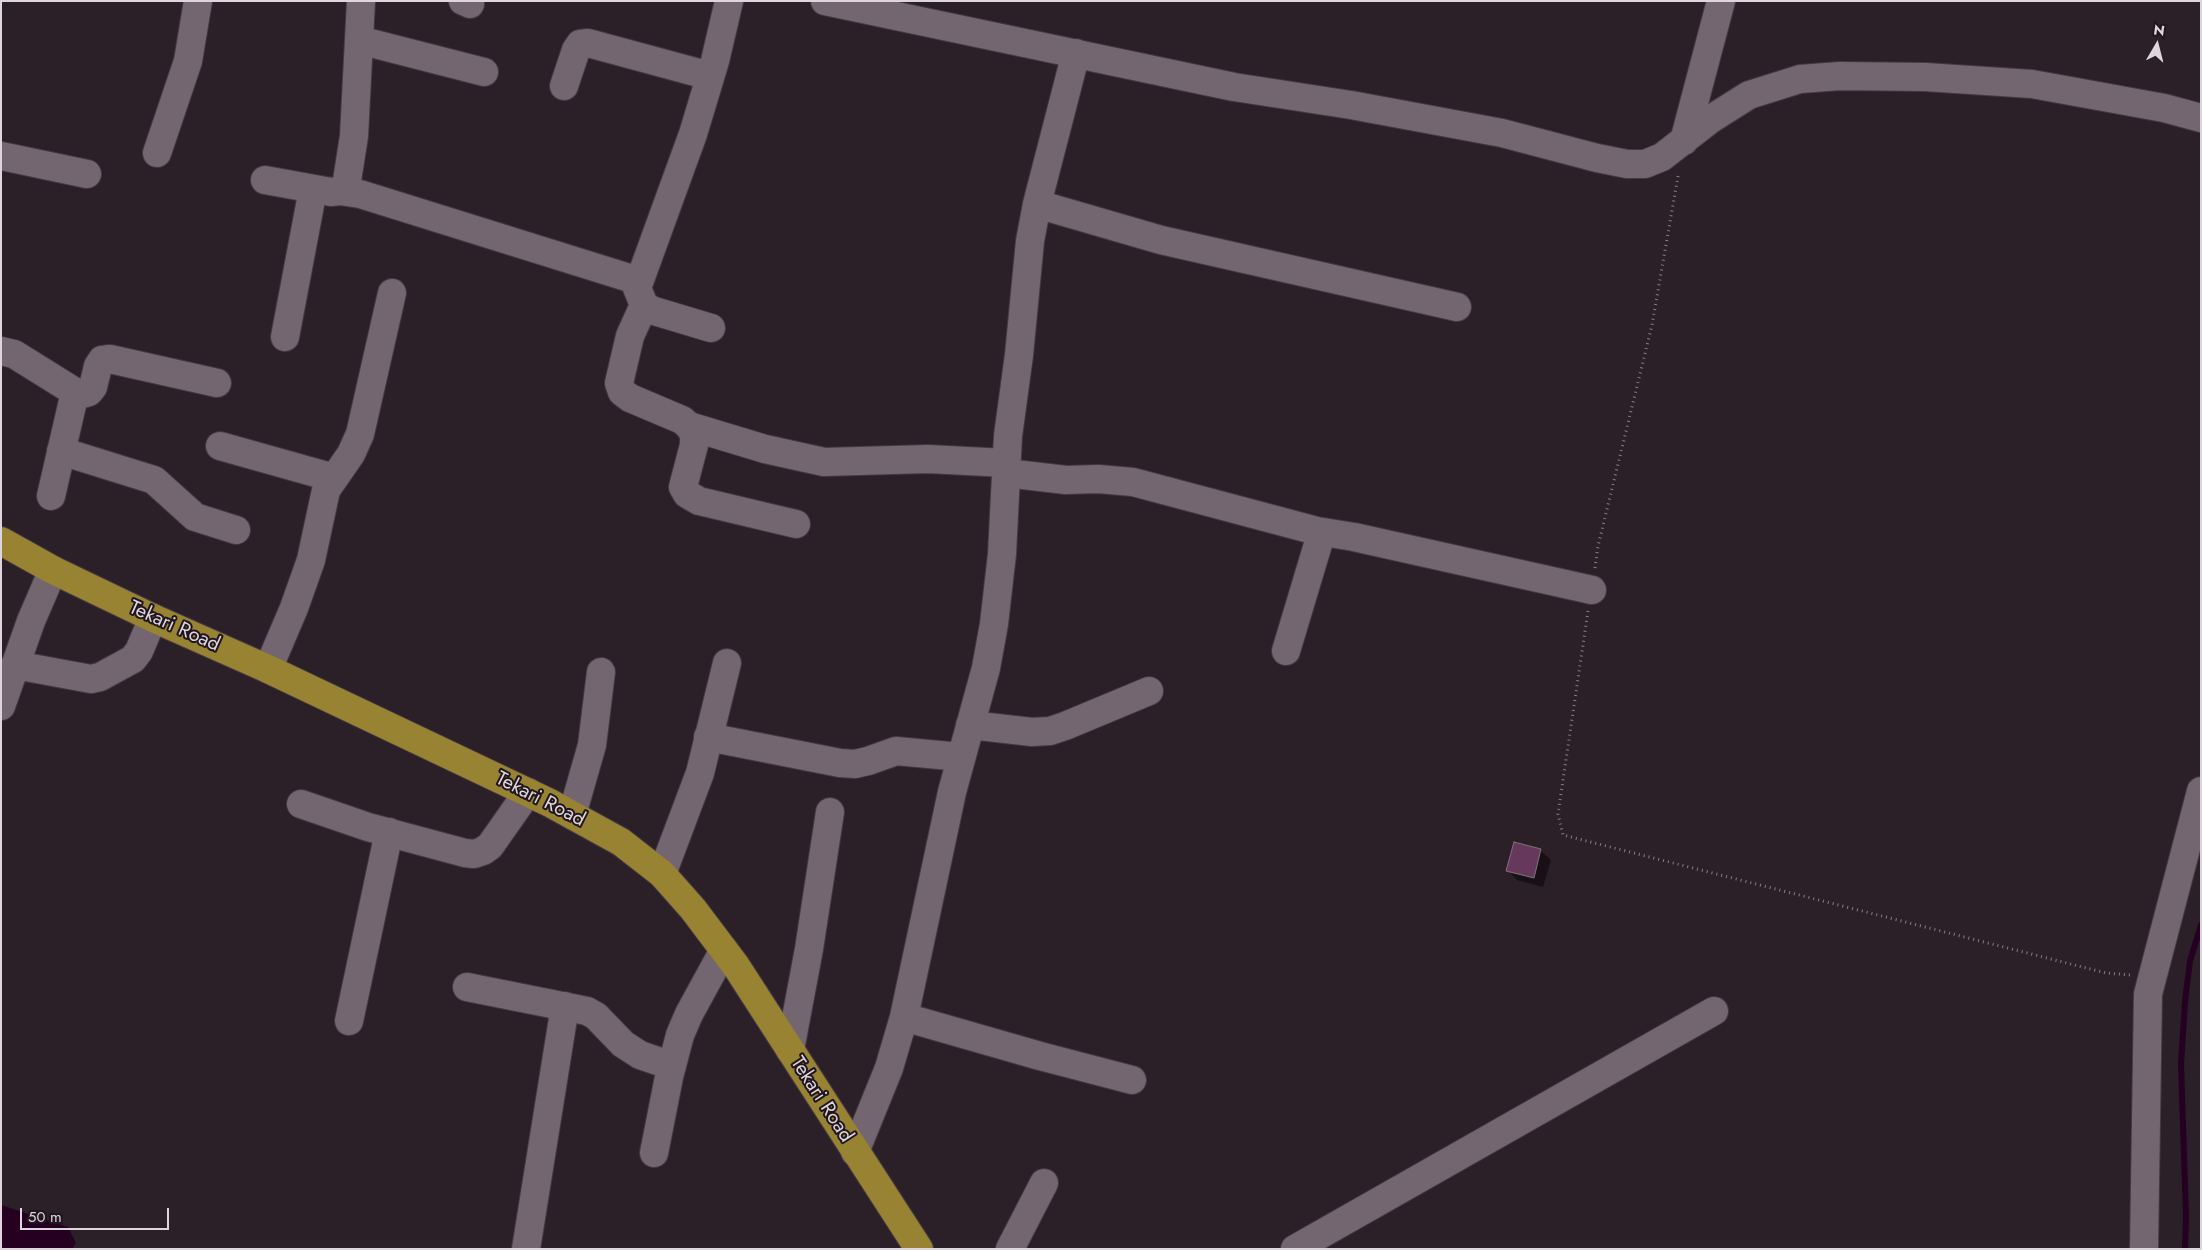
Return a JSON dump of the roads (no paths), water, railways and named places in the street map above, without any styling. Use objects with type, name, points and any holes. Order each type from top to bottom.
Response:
[{"type":"highway","name":"Tekari Road","points":[[1,541],[53,570],[153,618],[268,669],[528,792],[621,842],[662,874],[693,909],[724,950],[918,1249]]},
{"type":"street","points":[[157,153],[188,61],[198,1]]},
{"type":"street","points":[[340,191],[346,186],[351,162],[361,1]]},
{"type":"street","points":[[729,1],[710,76],[642,293],[619,383],[622,392],[630,398],[682,420],[694,434],[694,445],[683,487],[687,494],[699,501],[796,524]]},
{"type":"street","points":[[824,1],[1234,87],[1351,105],[1493,131],[1627,164],[1645,164],[1662,157],[1711,119],[1750,95],[1800,80],[1840,76],[1925,77],[2032,84],[2164,108],[2201,118]]},
{"type":"street","points":[[1684,140],[1721,1]]},
{"type":"street","points":[[359,40],[484,72]]},
{"type":"street","points":[[564,86],[576,50],[580,44],[588,42],[710,76]]},
{"type":"street","points":[[855,1152],[889,1068],[904,1017],[960,758],[986,668],[994,624],[1002,554],[1008,436],[1019,355],[1030,241],[1037,204],[1076,53]]},
{"type":"street","points":[[1,156],[87,174]]},
{"type":"street","points":[[265,180],[360,194],[642,293],[658,314],[711,328]]},
{"type":"street","points":[[285,337],[312,188]]},
{"type":"street","points":[[1037,204],[1168,242],[1457,307]]},
{"type":"street","points":[[268,669],[312,560],[326,490],[351,454],[360,434],[392,293]]},
{"type":"street","points":[[1,351],[24,360],[75,392],[82,394],[88,392],[93,387],[98,366],[102,360],[110,359],[217,384]]},
{"type":"street","points":[[51,496],[75,392]]},
{"type":"street","points":[[689,426],[765,449],[824,462],[928,459],[1006,468],[1066,480],[1098,479],[1133,482],[1317,531],[1354,537],[1592,590]]},
{"type":"street","points":[[220,446],[334,478]]},
{"type":"street","points":[[61,451],[154,480],[196,517],[236,530]]},
{"type":"street","points":[[1286,651],[1319,541],[1317,531]]},
{"type":"street","points":[[1,706],[31,621],[53,570]]},
{"type":"street","points":[[15,665],[92,679],[100,677],[132,659],[138,651],[153,618]]},
{"type":"street","points":[[662,874],[700,773],[727,663]]},
{"type":"street","points":[[572,815],[592,745],[601,672]]},
{"type":"street","points":[[970,725],[1032,732],[1050,731],[1149,691]]},
{"type":"street","points":[[708,737],[840,763],[861,762],[896,751],[960,758]]},
{"type":"street","points":[[2144,1249],[2148,994],[2154,977],[2201,791]]},
{"type":"street","points":[[301,804],[389,832],[465,853],[483,851],[490,846],[528,792]]},
{"type":"street","points":[[790,1050],[809,949],[830,812]]},
{"type":"street","points":[[349,1021],[389,832]]},
{"type":"street","points":[[654,1153],[680,1035],[689,1014],[724,950]]},
{"type":"street","points":[[467,987],[587,1011],[596,1016],[623,1044],[640,1055],[672,1066]]},
{"type":"street","points":[[526,1249],[565,1006]]},
{"type":"street","points":[[1295,1249],[1714,1012]]},
{"type":"street","points":[[904,1017],[1132,1080]]},
{"type":"street","points":[[1010,1249],[1044,1183]]},
{"type":"waterway","points":[[2185,1249],[2186,1217],[2181,1064],[2190,961],[2201,925]]}]
